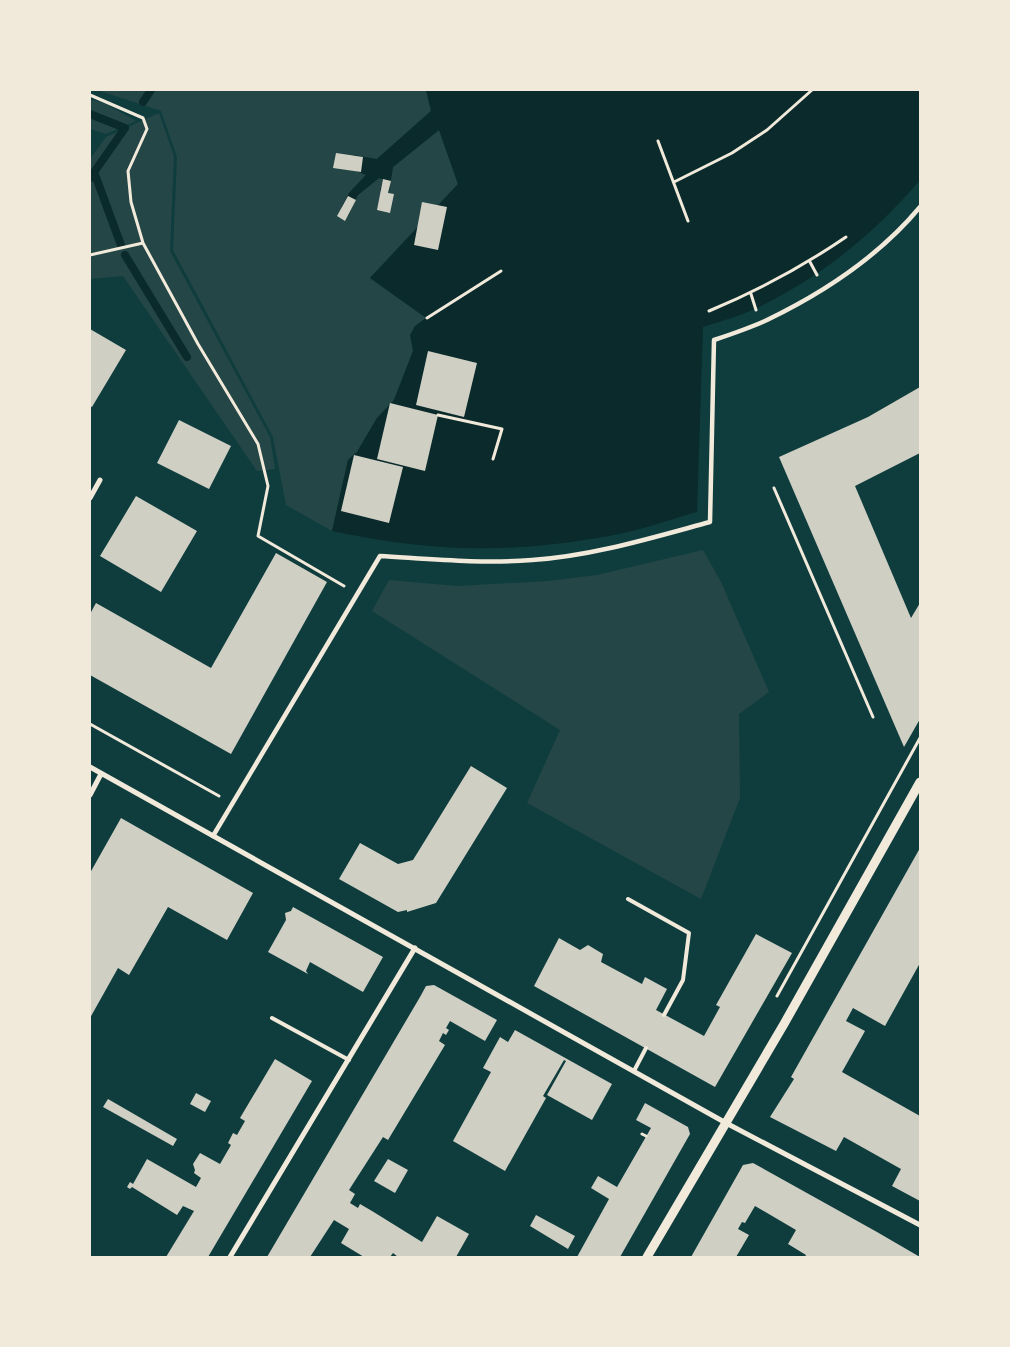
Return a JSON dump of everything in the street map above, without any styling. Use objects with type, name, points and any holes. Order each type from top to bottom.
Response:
[{"type":"street","points":[[213,836],[380,556],[474,563],[534,560],[617,547],[710,522],[714,340],[766,321],[826,287],[876,250],[905,225],[920,207]]},
{"type":"street","points":[[90,498],[100,480]]},
{"type":"street","points":[[90,768],[416,948],[726,1123],[920,1225]]},
{"type":"street","points":[[90,795],[102,774]]},
{"type":"street","points":[[647,1257],[726,1123],[920,782]]},
{"type":"street","points":[[230,1257],[416,948]]},
{"type":"lane","points":[[628,899],[689,933],[683,980],[664,1015]]},
{"type":"lane","points":[[272,1018],[349,1060]]},
{"type":"lane","points":[[634,1071],[646,1048]]},
{"type":"path","points":[[674,182],[732,153],[767,130],[812,90]]},
{"type":"path","points":[[90,95],[143,118],[147,129],[128,171],[131,202],[143,243],[198,344],[258,444],[268,486],[258,536],[357,593]]},
{"type":"path","points":[[658,141],[688,221]]},
{"type":"path","points":[[708,312],[751,294],[810,262],[846,237]]},
{"type":"path","points":[[90,255],[143,243]]},
{"type":"path","points":[[810,262],[817,275]]},
{"type":"path","points":[[426,318],[501,271]]},
{"type":"path","points":[[751,294],[756,308]]},
{"type":"path","points":[[438,415],[502,429],[493,459]]},
{"type":"path","points":[[774,488],[873,717]]},
{"type":"path","points":[[90,724],[233,803]]},
{"type":"path","points":[[773,1004],[920,738]]},
{"type":"path","points":[[642,1134],[646,1136]]},
{"type":"shaded area","points":[[97,90],[426,90],[431,111],[377,159],[350,168],[366,175],[349,193],[358,195],[379,178],[383,179],[389,192],[393,167],[439,130],[458,184],[370,278],[427,318],[415,326],[411,335],[413,351],[394,400],[377,418],[357,452],[348,460],[332,531],[286,505],[273,437],[173,250],[177,157],[161,111]]},
{"type":"shaded area","points":[[426,90],[920,90],[920,180],[884,219],[825,268],[781,296],[757,308],[703,327],[697,512],[620,534],[537,546],[504,548],[437,547],[368,538],[332,531],[348,460],[357,452],[377,418],[394,400],[413,351],[410,335],[415,326],[426,318],[370,278],[458,184],[439,130],[393,167],[389,192],[380,191],[383,179],[379,178],[358,195],[348,216],[341,208],[349,193],[366,175],[349,168],[353,155],[377,159],[431,111]]},
{"type":"shaded area","points":[[90,99],[106,104],[136,121],[106,134],[90,129]]},
{"type":"shaded area","points":[[159,113],[174,156],[170,251],[270,437],[275,469],[257,471],[123,276],[90,279],[90,159],[106,137]]},
{"type":"shaded area","points":[[703,550],[721,582],[769,692],[739,714],[740,798],[701,899],[527,803],[560,730],[372,611],[389,580],[457,586],[548,581],[597,575]]},
{"type":"building","points":[[336,153],[363,157],[361,172],[333,168]]},
{"type":"building","points":[[383,179],[391,181],[388,193],[394,194],[390,213],[377,210]]},
{"type":"building","points":[[348,196],[356,200],[345,221],[337,216]]},
{"type":"building","points":[[422,202],[447,207],[438,250],[414,245]]},
{"type":"building","points":[[90,329],[126,350],[92,407],[90,406]]},
{"type":"building","points":[[428,351],[477,363],[464,417],[416,405]]},
{"type":"building","points":[[920,387],[920,453],[855,486],[911,618],[920,603],[920,719],[904,747],[779,457],[868,417]]},
{"type":"building","points":[[390,403],[438,415],[425,471],[377,459]]},
{"type":"building","points":[[179,420],[231,446],[209,489],[157,463]]},
{"type":"building","points":[[354,455],[403,467],[389,523],[341,511]]},
{"type":"building","points":[[136,496],[197,531],[161,592],[100,556]]},
{"type":"building","points":[[276,553],[327,582],[231,754],[90,675],[90,614],[96,603],[211,668]]},
{"type":"building","points":[[471,766],[507,788],[436,903],[407,912],[407,910],[398,912],[339,879],[360,843],[398,864],[413,860]]},
{"type":"building","points":[[121,818],[253,893],[227,940],[168,907],[129,975],[118,968],[90,1018],[90,873]]},
{"type":"building","points":[[920,848],[920,963],[885,1026],[853,1008],[846,1021],[865,1031],[842,1072],[920,1116],[920,1201],[892,1186],[901,1169],[844,1137],[836,1151],[770,1117],[794,1079],[791,1077]]},
{"type":"building","points":[[293,907],[383,957],[363,992],[310,962],[306,971],[308,974],[268,952],[286,920],[285,913],[291,911]]},
{"type":"building","points":[[756,934],[792,953],[715,1087],[534,986],[559,938],[580,950],[588,945],[603,954],[601,962],[642,984],[645,977],[667,989],[656,1010],[704,1036],[720,1007],[716,1005]]},
{"type":"building","points":[[434,985],[497,1020],[485,1041],[450,1021],[446,1028],[449,1030],[446,1035],[443,1033],[439,1041],[445,1045],[388,1140],[383,1137],[349,1190],[355,1194],[350,1203],[358,1208],[360,1204],[422,1242],[437,1216],[469,1234],[456,1257],[398,1257],[393,1253],[390,1257],[364,1257],[341,1243],[349,1229],[334,1220],[310,1257],[267,1257],[426,986]]},
{"type":"building","points":[[515,1030],[612,1084],[592,1120],[547,1095],[566,1061],[564,1060],[543,1096],[546,1098],[505,1171],[453,1141],[491,1072],[483,1068],[500,1037],[508,1042]]},
{"type":"building","points":[[275,1059],[312,1081],[208,1257],[166,1257],[194,1211],[183,1206],[177,1215],[132,1187],[130,1189],[127,1187],[130,1182],[133,1184],[147,1159],[196,1187],[201,1178],[194,1173],[193,1164],[200,1153],[220,1164],[231,1145],[228,1143],[233,1133],[237,1135],[245,1121],[240,1118]]},
{"type":"building","points":[[196,1093],[211,1101],[205,1112],[190,1104]]},
{"type":"building","points":[[108,1099],[177,1139],[173,1146],[103,1107]]},
{"type":"building","points":[[645,1103],[688,1127],[690,1134],[620,1257],[577,1257],[609,1199],[591,1188],[598,1176],[617,1187],[651,1128],[636,1120]]},
{"type":"building","points":[[388,1159],[408,1170],[395,1193],[374,1181]]},
{"type":"building","points":[[753,1163],[920,1257],[805,1257],[806,1255],[788,1244],[796,1230],[755,1206],[745,1223],[742,1222],[738,1229],[749,1235],[736,1257],[691,1257],[743,1165]]},
{"type":"building","points":[[536,1215],[575,1236],[568,1249],[530,1226]]},
{"type":"waterway","points":[[143,102],[151,90]]},
{"type":"waterway","points":[[90,114],[125,128],[90,178]]},
{"type":"waterway","points":[[94,172],[121,245]]},
{"type":"waterway","points":[[125,255],[187,357]]}]
